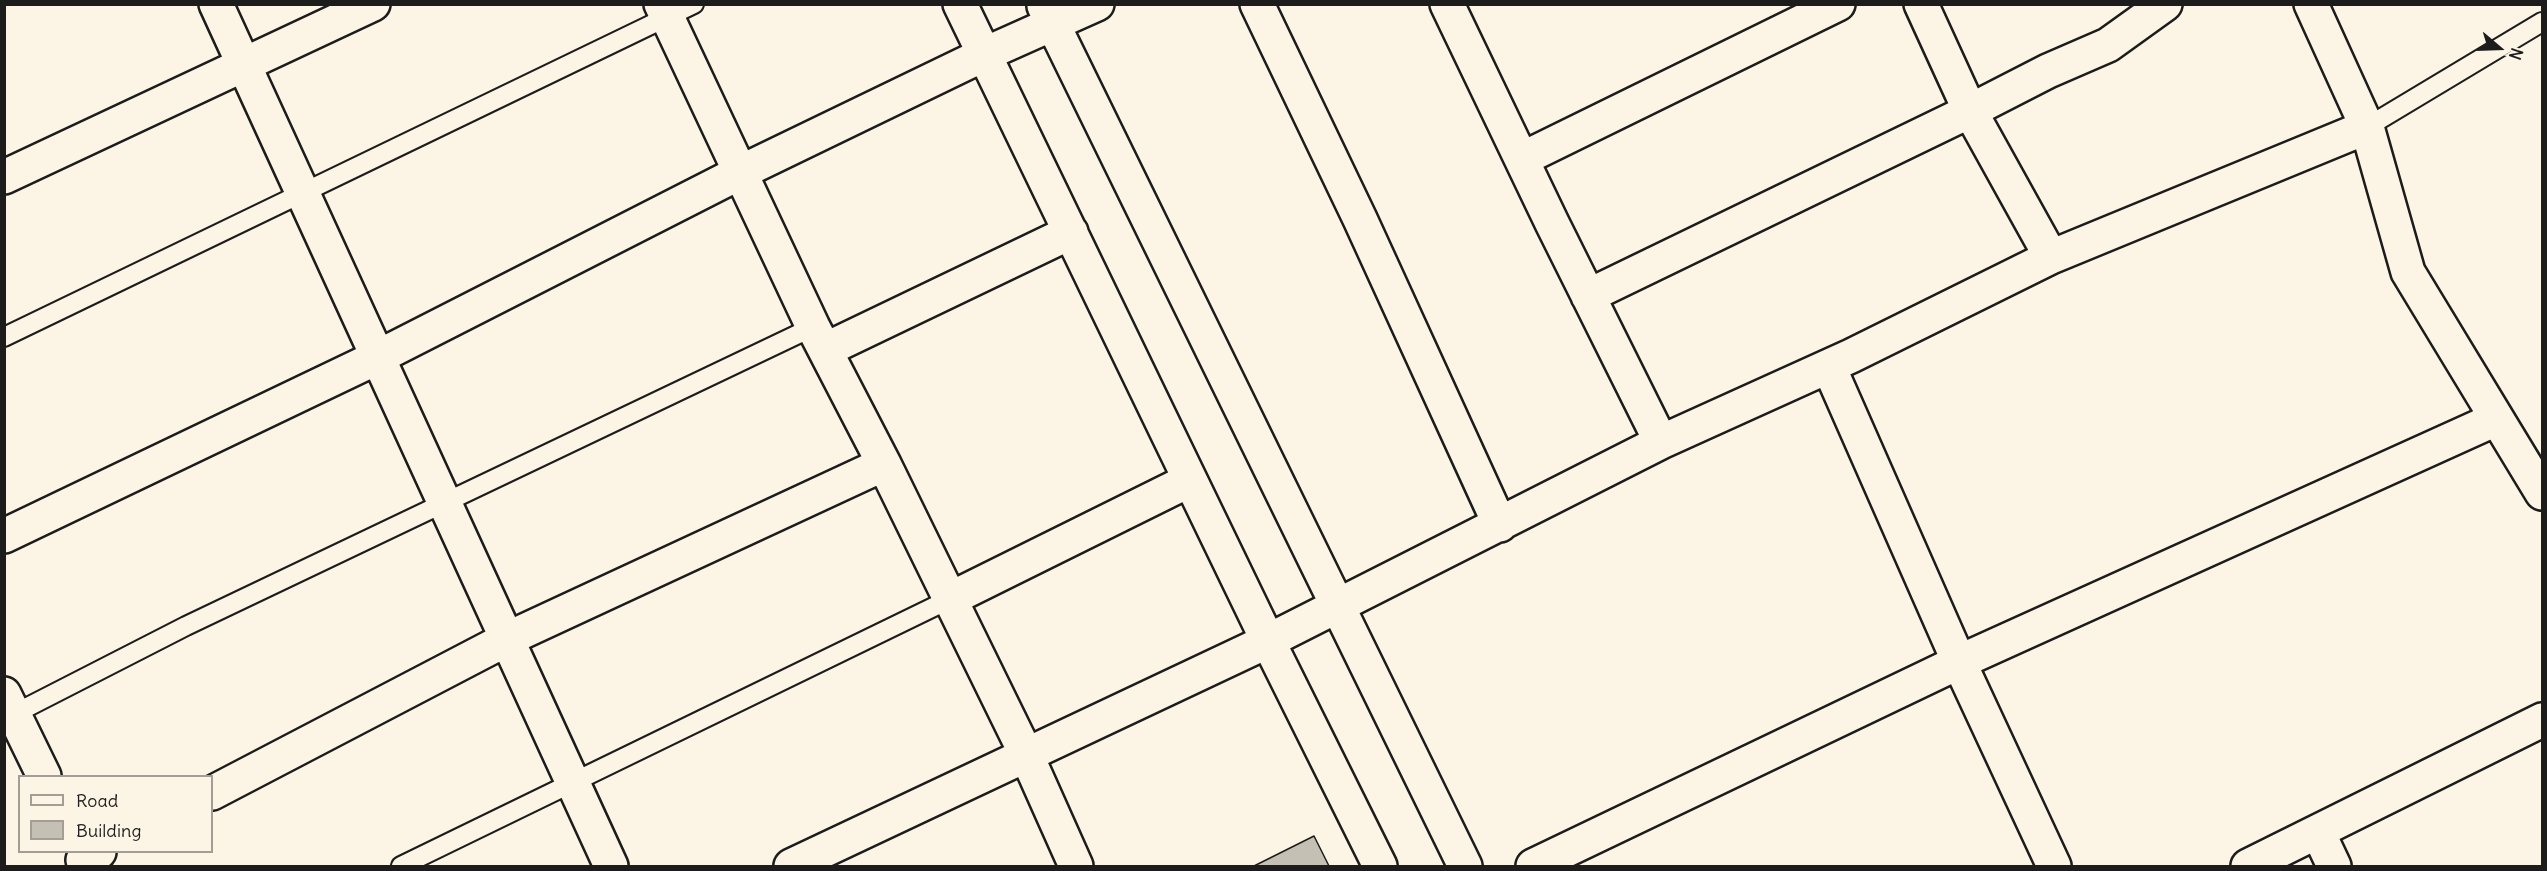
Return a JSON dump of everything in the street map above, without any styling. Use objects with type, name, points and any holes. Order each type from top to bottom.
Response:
[{"type":"street","points":[[216,4],[611,867]]},
{"type":"street","points":[[4,177],[374,4]]},
{"type":"street","points":[[960,4],[1268,641],[1380,867]]},
{"type":"street","points":[[4,536],[378,357],[741,172],[986,54],[1048,14],[1097,4]]},
{"type":"street","points":[[1257,4],[1360,219],[1500,525]]},
{"type":"street","points":[[1521,159],[1838,4]]},
{"type":"street","points":[[1921,4],[1970,111],[2051,258]]},
{"type":"street","points":[[1588,296],[2048,71],[2108,45],[2165,4]]},
{"type":"street","points":[[2311,4],[2367,127],[2408,272],[2542,493]]},
{"type":"street","points":[[1459,8],[1521,159],[1661,442]]},
{"type":"street","points":[[675,9],[741,172],[819,339],[884,464],[1026,754],[1076,867]]},
{"type":"street","points":[[1048,14],[1465,867]]},
{"type":"street","points":[[791,867],[1268,641],[1661,442],[1829,366],[2051,258],[2367,127]]},
{"type":"street","points":[[819,339],[1071,232]]},
{"type":"street","points":[[1829,366],[1959,662],[2054,867]]},
{"type":"street","points":[[1533,867],[1959,662],[2496,419]]},
{"type":"street","points":[[213,792],[507,639],[884,464]]},
{"type":"street","points":[[950,599],[1190,480]]},
{"type":"street","points":[[9,704],[43,775]]},
{"type":"street","points":[[2248,867],[2542,720]]},
{"type":"street","points":[[2318,832],[2334,867]]},
{"type":"lane","points":[[4,337],[675,9]]},
{"type":"lane","points":[[2367,127],[2542,22]]},
{"type":"lane","points":[[9,704],[186,626],[444,501],[819,339]]},
{"type":"lane","points":[[401,867],[950,599]]},
{"type":"building","points":[[1314,836],[1329,866],[1254,866]]}]
